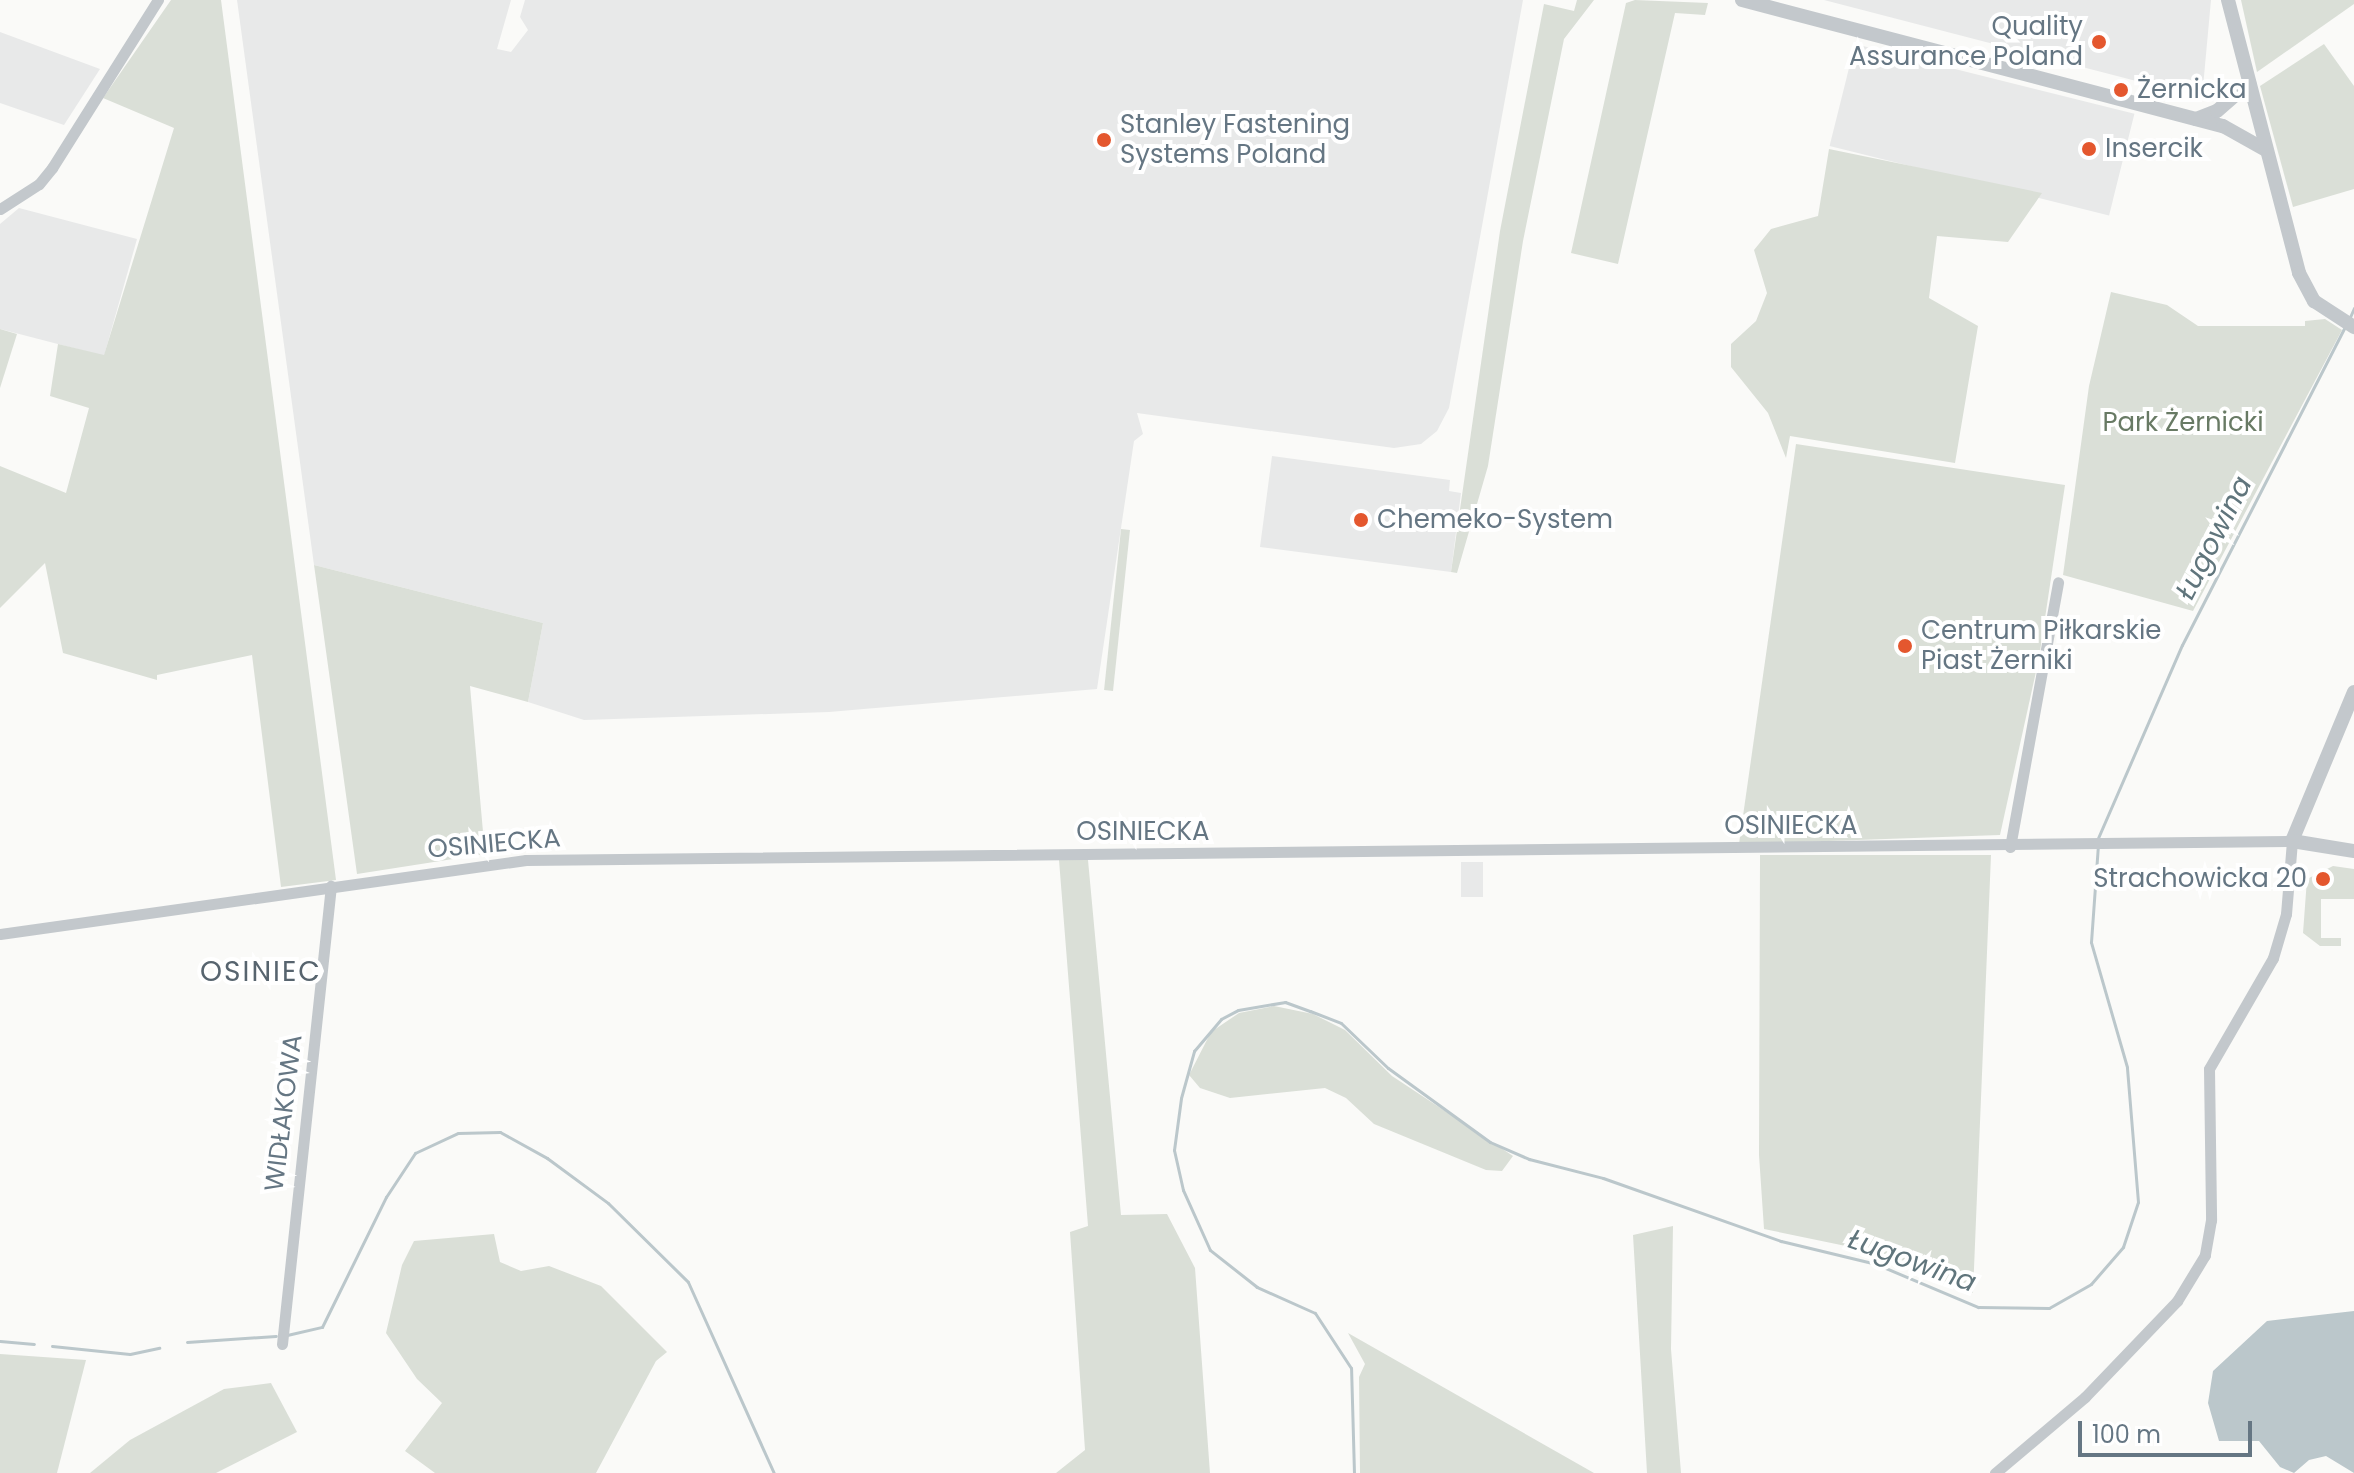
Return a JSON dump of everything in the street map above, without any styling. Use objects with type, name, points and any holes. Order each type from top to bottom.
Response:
[{"type":"street","points":[[0,209],[39,184],[52,168],[158,0]]},
{"type":"street","points":[[1742,0],[2233,129],[2264,149]]},
{"type":"street","points":[[2228,0],[2264,149],[2305,287],[2314,301],[2354,327]]},
{"type":"street","points":[[2196,119],[2217,111],[2249,83]]},
{"type":"street","points":[[2010,847],[2058,582]]},
{"type":"street","points":[[1995,1473],[2085,1397],[2177,1301],[2205,1255],[2211,1220],[2209,1069],[2273,958],[2286,914],[2292,841],[2354,692]]},
{"type":"street","points":[[2292,841],[2354,851]]},
{"type":"street","name":"OSINIECKA","points":[[0,934],[476,864],[588,858],[2010,847],[2292,841]]},
{"type":"street","name":"WIDŁAKOWA","points":[[282,1344],[331,886]]},
{"type":"shaded area","points":[[237,0],[511,0],[497,49],[511,52],[528,30],[520,17],[525,0],[1523,0],[1449,408],[1437,431],[1421,444],[1394,448],[1137,413],[1143,434],[1134,441],[1097,689],[829,712],[584,720],[528,702],[543,623],[314,565]]},
{"type":"shaded area","points":[[1824,0],[2211,0],[2202,98]]},
{"type":"shaded area","points":[[0,32],[100,69],[64,125],[0,103]]},
{"type":"shaded area","points":[[1855,44],[2134,114],[2109,216],[1830,146]]},
{"type":"shaded area","points":[[19,208],[137,239],[104,356],[0,329],[0,224]]},
{"type":"shaded area","name":"Chemeko-System","points":[[1272,456],[1450,480],[1449,491],[1461,493],[1451,572],[1260,547]]},
{"type":"shaded area","points":[[1461,862],[1483,862],[1483,897],[1461,897]]},
{"type":"shaded area","points":[[2354,1311],[2354,1473],[2326,1456],[2309,1460],[2294,1473],[2280,1467],[2259,1441],[2219,1441],[2208,1403],[2213,1371],[2267,1321]]},
{"type":"green space","points":[[171,0],[221,0],[336,880],[281,887],[252,655],[157,675],[157,680],[63,653],[45,563],[0,608],[0,466],[66,493],[89,408],[50,396],[58,344],[104,355],[174,128],[103,98]]},
{"type":"green space","points":[[1577,0],[1594,0],[1564,39],[1523,241],[1488,466],[1457,573],[1451,572],[1500,231],[1544,4],[1574,11]]},
{"type":"green space","points":[[1635,0],[1708,3],[1705,15],[1675,13],[1618,264],[1571,253],[1626,3]]},
{"type":"green space","points":[[2241,0],[2354,0],[2354,4],[2257,72]]},
{"type":"green space","points":[[2324,44],[2354,86],[2354,189],[2293,207],[2260,86]]},
{"type":"green space","points":[[1829,149],[2042,193],[2008,242],[1937,236],[1929,298],[1978,326],[1955,463],[1790,436],[1786,458],[1768,413],[1731,367],[1731,344],[1756,321],[1767,293],[1754,250],[1771,229],[1818,216]]},
{"type":"green space","name":"Park Żernicki","points":[[2111,292],[2167,305],[2198,326],[2305,326],[2305,321],[2325,319],[2342,330],[2193,611],[2063,575],[2089,386]]},
{"type":"green space","points":[[0,329],[17,334],[0,388]]},
{"type":"green space","name":"Centrum Piłkarskie Piast Żerniki","points":[[1796,444],[2065,485],[2039,658],[2000,835],[1739,844]]},
{"type":"green space","points":[[1121,529],[1130,530],[1113,691],[1104,690]]},
{"type":"green space","points":[[314,565],[543,623],[528,702],[470,686],[485,854],[357,874]]},
{"type":"green space","points":[[1760,855],[1991,855],[1973,1293],[1870,1251],[1764,1229],[1759,1155]]},
{"type":"green space","points":[[1059,860],[1088,860],[1121,1215],[1167,1214],[1195,1268],[1210,1473],[1056,1473],[1085,1450],[1070,1232],[1088,1226]]},
{"type":"green space","points":[[2333,866],[2354,869],[2354,899],[2321,899],[2321,938],[2341,938],[2341,946],[2320,946],[2303,933],[2307,879]]},
{"type":"green space","points":[[1274,1006],[1313,1014],[1345,1030],[1392,1076],[1513,1156],[1502,1171],[1486,1170],[1374,1124],[1346,1098],[1325,1088],[1230,1098],[1200,1088],[1189,1075],[1211,1032],[1239,1013]]},
{"type":"green space","points":[[1673,1226],[1671,1349],[1681,1473],[1647,1473],[1633,1235]]},
{"type":"green space","points":[[494,1234],[500,1262],[521,1271],[549,1266],[601,1286],[667,1352],[656,1361],[596,1473],[435,1473],[405,1451],[442,1403],[417,1379],[386,1333],[402,1265],[414,1241]]},
{"type":"green space","points":[[1348,1333],[1594,1473],[1360,1473],[1359,1377],[1365,1364]]},
{"type":"green space","points":[[0,1354],[86,1360],[57,1473],[0,1473]]},
{"type":"green space","points":[[271,1383],[297,1432],[216,1473],[90,1473],[130,1440],[224,1389]]},
{"type":"waterway","name":"Ługowina","points":[[2350,317],[2354,308]]},
{"type":"waterway","name":"Ługowina","points":[[2098,838],[2182,645],[2345,327]]},
{"type":"waterway","name":"Ługowina","points":[[1354,1473],[1351,1368],[1315,1313],[1257,1287],[1210,1250],[1183,1190],[1174,1150],[1181,1098],[1194,1051],[1221,1019],[1238,1010],[1285,1002],[1341,1023],[1388,1068],[1490,1142],[1529,1159],[1603,1178],[1781,1241],[1876,1264],[1978,1307],[2049,1308],[2091,1284],[2123,1247],[2138,1202],[2127,1067],[2091,942],[2098,845]]},
{"type":"waterway","points":[[287,1335],[322,1327],[386,1197],[415,1153],[458,1133],[500,1132],[547,1158],[608,1203],[688,1282],[774,1473]]},
{"type":"waterway","points":[[187,1342],[276,1336]]},
{"type":"waterway","points":[[0,1341],[34,1344]]},
{"type":"waterway","points":[[52,1346],[130,1354],[159,1348]]},
{"type":"place","name":"Quality Assurance Poland","points":[[2099,42]]},
{"type":"place","name":"Żernicka","points":[[2121,90]]},
{"type":"place","name":"Stanley Fastening Systems Poland","points":[[1104,140]]},
{"type":"place","name":"Insercik","points":[[2089,149]]},
{"type":"place","name":"Chemeko-System","points":[[1361,520]]},
{"type":"place","name":"Centrum Piłkarskie Piast Żerniki","points":[[1905,646]]},
{"type":"place","name":"Strachowicka 20","points":[[2323,879]]},
{"type":"district","name":"OSINIEC","points":[[261,972]]}]
